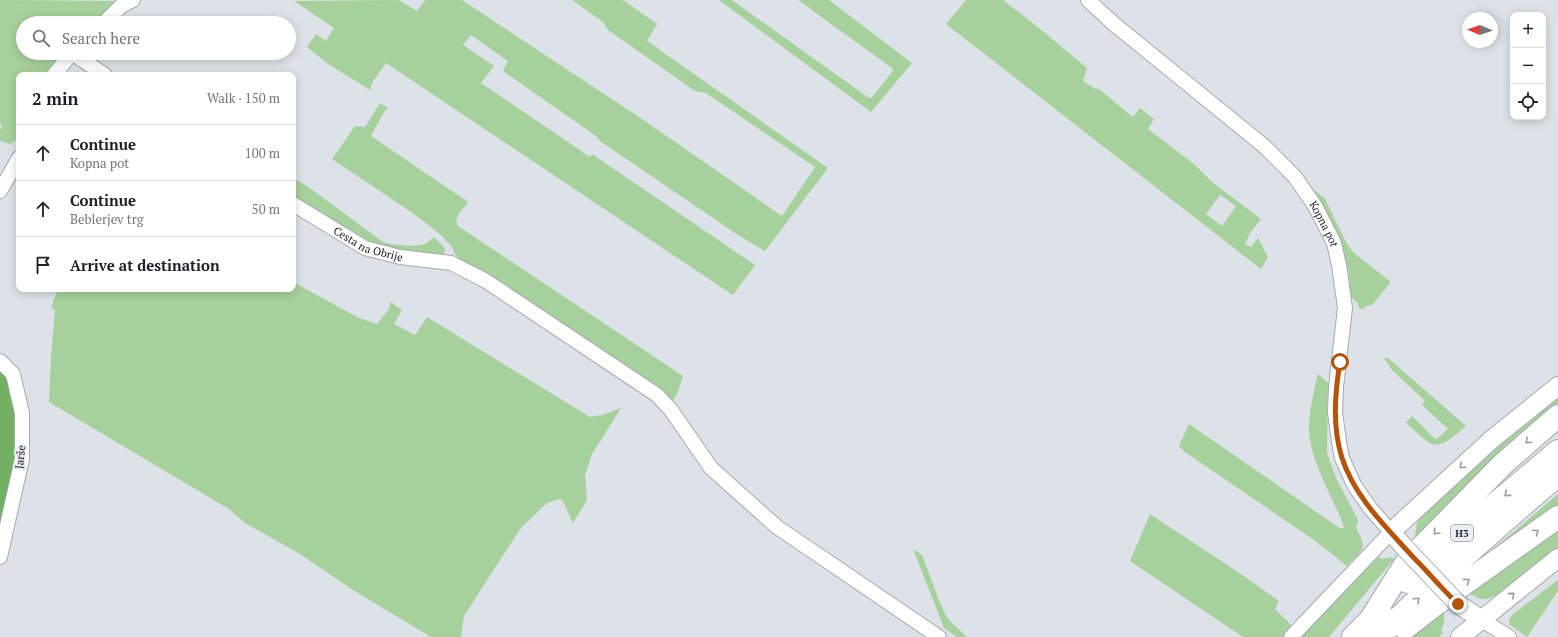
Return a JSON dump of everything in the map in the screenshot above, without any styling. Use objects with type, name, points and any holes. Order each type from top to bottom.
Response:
[{"type":"highway","points":[[1375,628],[1406,563],[1503,464],[1558,416]]},
{"type":"highway","name":"H3","points":[[1375,628],[1410,580],[1468,526],[1558,451]]},
{"type":"highway","name":"H3","points":[[1353,637],[1375,628],[1408,608],[1487,535],[1558,475]]},
{"type":"highway","points":[[1391,637],[1414,622],[1436,604],[1558,517]]},
{"type":"street","name":"Kopna pot","points":[[1088,0],[1114,24],[1264,146],[1295,177],[1315,206],[1334,243],[1344,296],[1344,324],[1336,387],[1339,442],[1342,458],[1354,485],[1370,508],[1391,532]]},
{"type":"street","points":[[111,16],[126,2]]},
{"type":"street","points":[[56,72],[66,60]]},
{"type":"street","points":[[82,60],[100,72]]},
{"type":"street","points":[[0,191],[16,163]]},
{"type":"street","name":"Cesta na Obrije","points":[[296,206],[365,248],[400,257],[451,263],[486,281],[657,395],[671,410],[711,468],[777,527],[939,637]]},
{"type":"street","name":"Jarše","points":[[0,361],[12,374],[22,413],[22,459],[0,557]]},
{"type":"street","points":[[1291,637],[1391,532],[1491,440],[1558,386]]},
{"type":"street","points":[[1391,532],[1458,604],[1509,637]]},
{"type":"street","points":[[1460,637],[1558,558]]},
{"type":"green space","points":[[0,0],[116,1],[116,5],[105,16],[16,16],[16,60],[61,60],[51,72],[16,72],[16,140],[10,144],[0,141],[0,130],[2,126],[0,124]]},
{"type":"green space","points":[[399,0],[417,11],[425,0],[462,0],[642,119],[782,216],[815,167],[706,93],[695,91],[608,30],[603,22],[572,0],[623,0],[657,24],[647,41],[828,168],[765,251],[738,235],[600,141],[596,136],[503,71],[508,61],[471,35],[463,45],[494,66],[481,83],[590,157],[592,154],[755,265],[733,295],[386,63],[372,83],[370,90],[328,64],[307,47],[316,34],[326,41],[334,28],[294,1]]},
{"type":"green space","points":[[719,0],[732,0],[869,98],[872,97],[893,71],[892,68],[798,0],[829,0],[912,63],[871,112]]},
{"type":"green space","points":[[966,0],[1003,0],[1039,28],[1087,68],[1083,81],[1094,88],[1099,89],[1133,117],[1140,108],[1154,119],[1148,129],[1194,164],[1212,182],[1261,219],[1250,233],[1245,244],[1251,247],[1258,238],[1268,257],[1261,269],[946,24]],"holes":[[[1220,195],[1236,206],[1222,226],[1206,214]]]},
{"type":"green space","points":[[380,103],[388,108],[384,112],[371,136],[468,202],[458,215],[456,221],[458,226],[683,376],[677,394],[672,402],[463,263],[455,254],[452,247],[441,235],[414,214],[332,159],[355,126],[365,127]]},
{"type":"green space","points":[[296,180],[307,186],[383,242],[411,246],[423,245],[434,237],[445,248],[444,255],[390,250],[376,246],[296,200]]},
{"type":"green space","points":[[1305,182],[1325,199],[1347,244],[1354,253],[1391,282],[1372,305],[1366,306],[1363,309],[1359,308],[1357,302],[1351,297],[1348,269],[1339,238]]},
{"type":"green space","points":[[296,284],[359,318],[377,324],[389,309],[390,302],[402,310],[394,324],[415,335],[427,317],[590,417],[602,415],[621,408],[592,454],[585,475],[587,500],[573,523],[560,499],[547,503],[520,529],[464,616],[461,637],[431,637],[353,590],[300,554],[245,523],[229,509],[49,402],[55,310],[51,308],[57,292],[296,292]]},
{"type":"green space","points":[[1384,358],[1388,358],[1466,426],[1447,441],[1435,445],[1429,443],[1406,423],[1412,416],[1434,438],[1437,439],[1448,429],[1422,405],[1425,401],[1391,369]]},
{"type":"green space","points":[[0,369],[6,377],[15,398],[16,447],[9,497],[0,537]]},
{"type":"green space","points":[[1318,374],[1328,383],[1327,453],[1336,478],[1358,520],[1356,528],[1363,545],[1360,552],[1347,566],[1314,540],[1185,452],[1179,446],[1189,424],[1341,529],[1344,527],[1313,454],[1310,441],[1310,415]]},
{"type":"green space","points":[[1558,396],[1558,409],[1420,541],[1415,535],[1417,523],[1421,516],[1471,470]]},
{"type":"green space","points":[[1558,494],[1558,510],[1484,557]]},
{"type":"green space","points":[[1150,514],[1231,567],[1279,601],[1275,609],[1292,626],[1283,637],[1243,637],[1130,561]]},
{"type":"green space","points":[[1558,525],[1558,548],[1504,595],[1501,592],[1487,599],[1480,599],[1471,595],[1467,588]]},
{"type":"green space","points":[[913,549],[922,555],[946,616],[967,637],[957,637],[944,628]]},
{"type":"green space","points":[[1377,556],[1382,559],[1391,557],[1394,559],[1329,637],[1299,637]]},
{"type":"green space","points":[[1558,580],[1558,591],[1527,637],[1510,625],[1509,620],[1513,614]]},
{"type":"green space","points":[[1441,607],[1444,621],[1441,630],[1443,633],[1439,637],[1405,637]]},
{"type":"route","points":[[1340,362],[1336,387],[1335,412],[1342,458],[1348,473],[1354,485],[1370,508],[1405,548],[1458,604]]}]
